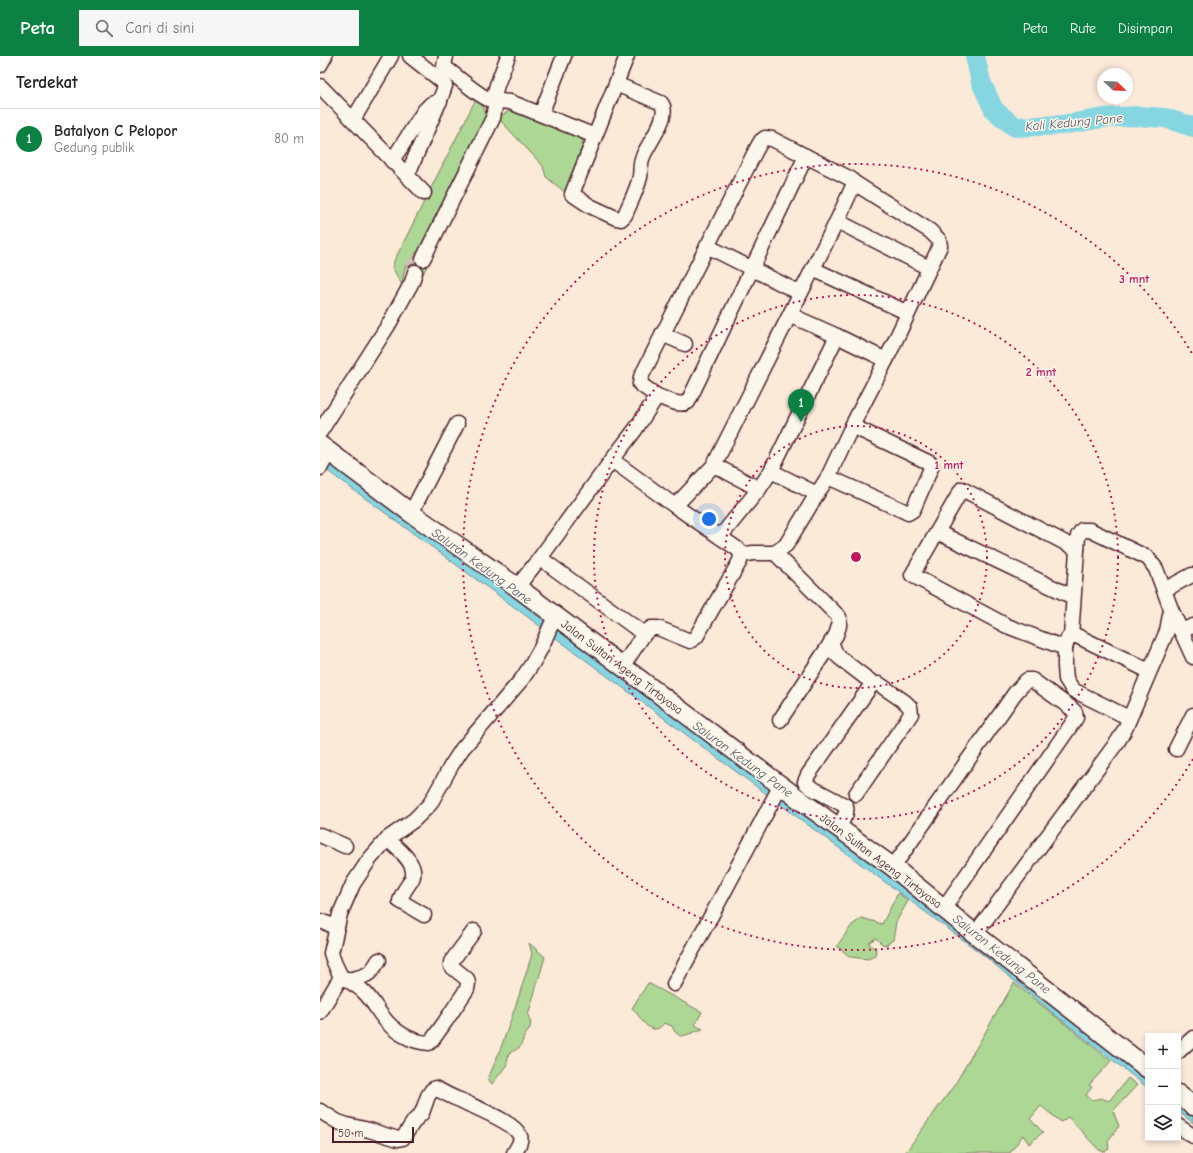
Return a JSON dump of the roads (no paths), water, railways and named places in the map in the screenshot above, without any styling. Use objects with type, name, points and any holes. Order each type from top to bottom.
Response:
[{"type":"main road","name":"Jalan Sultan Ageng Tirtayasa","points":[[323,458],[411,513],[517,587],[551,625],[622,667],[780,787],[893,867],[943,909],[1145,1067]]},
{"type":"main road","points":[[1181,1096],[1193,1106]]},
{"type":"street","points":[[320,65],[325,56]]},
{"type":"street","points":[[353,120],[391,56]]},
{"type":"street","points":[[407,176],[445,86],[443,82],[410,56]]},
{"type":"street","points":[[446,56],[444,66],[488,98],[496,101],[510,102],[595,136]]},
{"type":"street","points":[[424,255],[493,118],[496,101],[495,92],[508,56]]},
{"type":"street","points":[[541,114],[564,56]]},
{"type":"street","points":[[616,84],[661,103],[664,107],[660,125],[642,158],[640,178],[621,219],[590,206],[572,194],[627,56]]},
{"type":"street","points":[[320,86],[424,193]]},
{"type":"street","points":[[392,161],[424,111],[431,104],[440,100]]},
{"type":"street","points":[[741,555],[753,553],[775,553],[786,545],[828,477],[940,246],[939,240],[936,236],[917,222],[853,182],[851,179],[806,156],[772,139],[765,138],[761,141],[641,376],[640,384],[657,396],[678,404],[688,402],[806,156]]},
{"type":"street","points":[[675,506],[714,465],[837,221],[853,186],[853,182]]},
{"type":"street","points":[[837,221],[929,268]]},
{"type":"street","points":[[707,246],[800,293]]},
{"type":"street","points":[[813,269],[908,313]]},
{"type":"street","points":[[320,432],[389,324],[409,289],[408,276],[412,271]]},
{"type":"street","points":[[790,315],[886,360]]},
{"type":"street","points":[[662,334],[685,344]]},
{"type":"street","points":[[720,537],[759,489],[771,471],[837,336]]},
{"type":"street","points":[[517,587],[635,430],[657,396]]},
{"type":"street","points":[[411,513],[457,424]]},
{"type":"street","points":[[828,477],[902,510],[908,512],[913,510],[931,468],[930,464],[852,426]]},
{"type":"street","points":[[612,460],[739,550],[741,555],[740,561],[696,637],[690,640],[658,628],[651,628],[644,634],[622,667]]},
{"type":"street","points":[[714,465],[759,489]]},
{"type":"street","points":[[771,471],[817,494]]},
{"type":"street","points":[[1077,549],[962,489],[912,575],[1007,626],[1068,642],[1077,636],[1149,671]]},
{"type":"street","points":[[1129,718],[1073,690],[1066,679],[1064,667],[1073,596],[1078,536],[1082,530],[1090,530],[1148,558],[1156,569],[1171,609],[1187,628],[1193,657]]},
{"type":"street","points":[[937,532],[1073,596]]},
{"type":"street","points":[[775,553],[839,617],[839,626],[831,642],[780,720]]},
{"type":"street","points":[[540,558],[644,634]]},
{"type":"street","points":[[1164,590],[1192,575]]},
{"type":"street","points":[[975,934],[1118,741],[1167,631],[1171,609]]},
{"type":"street","points":[[474,931],[451,962],[451,966],[467,978],[467,988],[433,1039],[428,1042],[413,1040],[392,1028],[364,991],[345,979],[327,962],[331,952],[340,914],[353,884],[369,860],[386,839],[414,820],[430,804],[462,749],[522,679],[532,664],[551,625]]},
{"type":"street","points":[[831,642],[836,654],[840,658],[874,684],[879,684],[910,707],[911,714],[856,794]]},
{"type":"street","points":[[893,867],[1015,694],[1027,680],[1032,680],[1071,708],[1075,712],[1076,718],[943,909]]},
{"type":"street","points":[[838,827],[846,815],[846,806],[810,787],[806,782],[808,775],[870,687],[874,684]]},
{"type":"street","points":[[1176,749],[1193,715]]},
{"type":"street","points":[[674,984],[780,787]]},
{"type":"street","points":[[320,835],[344,846]]},
{"type":"street","points":[[386,839],[407,858],[413,870],[413,877],[401,896],[400,901],[424,915]]},
{"type":"street","points":[[320,920],[337,927]]},
{"type":"street","points":[[320,1012],[345,979],[366,976],[372,971],[379,960]]},
{"type":"street","points":[[1181,1049],[1193,1038]]},
{"type":"street","points":[[320,1111],[338,1122],[347,1125],[398,1139],[403,1138],[414,1121],[422,1113],[428,1096],[435,1088],[489,1113],[508,1124],[520,1136],[520,1140],[514,1153]]},
{"type":"street","points":[[1181,1128],[1193,1136]]},
{"type":"water","points":[[320,454],[881,868],[1145,1075],[1145,1086],[1053,1013],[982,954],[320,464]]},
{"type":"water","points":[[1181,1103],[1193,1113],[1193,1123],[1181,1113]]},
{"type":"waterway","name":"Kali Kedung Pane","points":[[975,56],[981,82],[994,110],[1015,127],[1062,125],[1103,118],[1137,116],[1165,118],[1193,127]]},
{"type":"tunnel","points":[[410,269],[420,258]]},
{"type":"place","name":"Batalyon C Pelopor","points":[[801,422]]},
{"type":"water label","name":"Saluran Kedung Pane","points":[[482,566]]},
{"type":"water label","name":"Saluran Kedung Pane","points":[[743,759]]},
{"type":"water label","name":"Saluran Kedung Pane","points":[[1002,954]]}]
